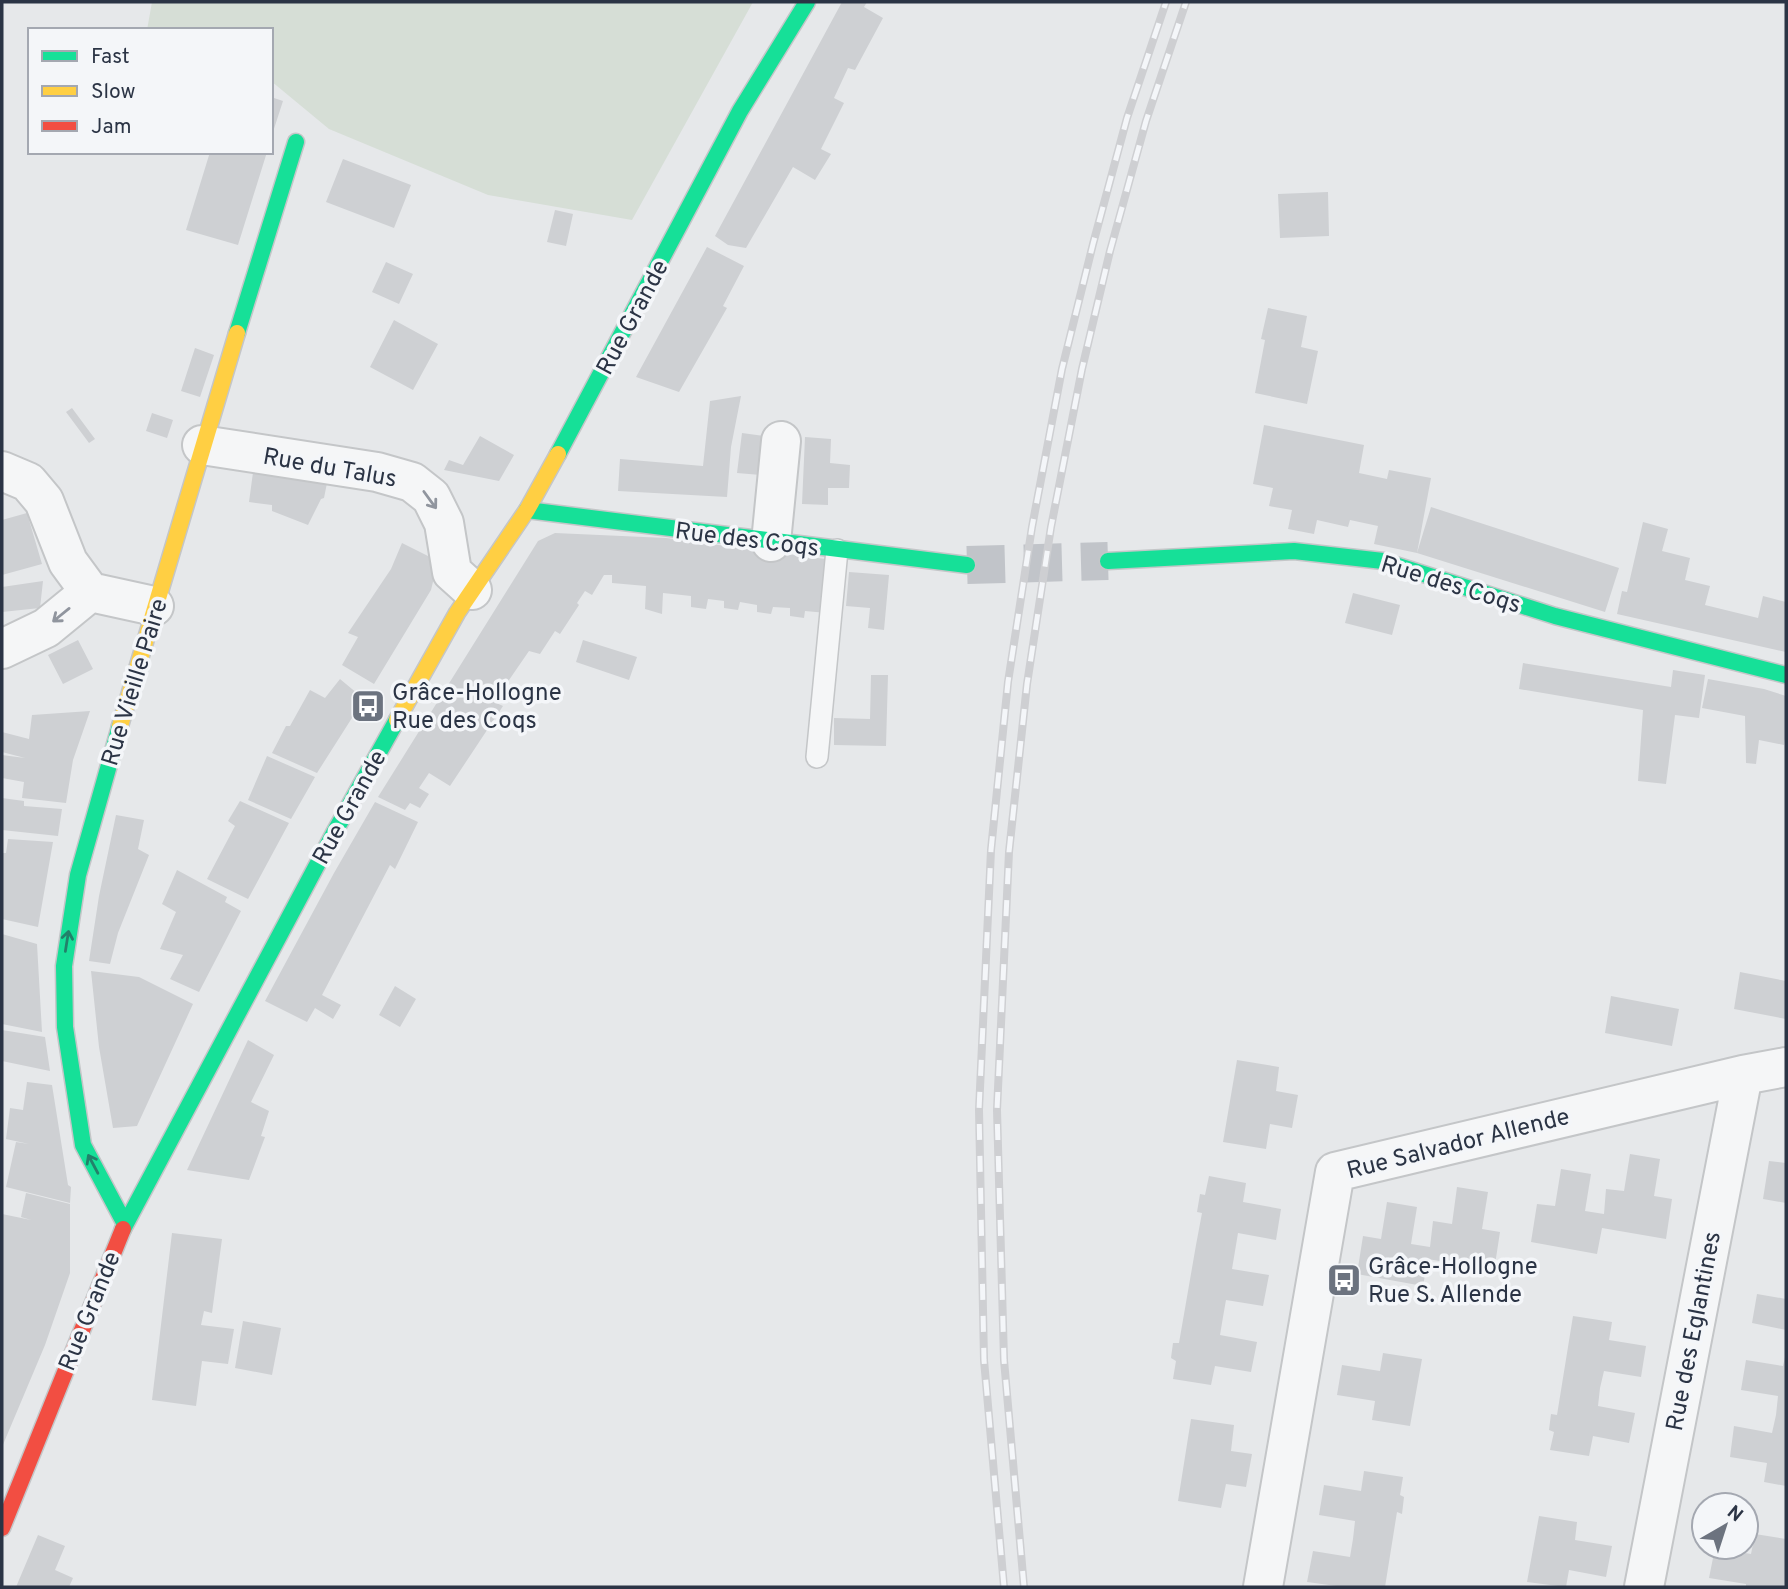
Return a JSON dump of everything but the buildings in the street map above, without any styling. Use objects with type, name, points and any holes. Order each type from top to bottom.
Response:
[{"type":"street","name":"Rue Grande","points":[[2,1528],[125,1224],[334,834],[457,613],[527,510],[740,111],[807,2]]},
{"type":"street","name":"Rue Vieille Paire","points":[[125,1224],[83,1145],[65,1027],[64,966],[121,599],[167,571],[202,445],[296,142]]},
{"type":"street","points":[[771,542],[781,441]]},
{"type":"street","name":"Rue du Talus","points":[[202,445],[377,472],[412,482],[431,496],[443,523],[452,572],[472,590]]},
{"type":"street","points":[[15,476],[44,501],[68,562],[121,599]]},
{"type":"street","name":"Rue des Coqs","points":[[527,510],[967,565]]},
{"type":"street","name":"Rue des Coqs","points":[[1108,561],[1294,551],[1383,561],[1555,616],[1786,675]]},
{"type":"street","points":[[2,649],[46,628],[121,599]]},
{"type":"street","name":"Rue Salvador Allende","points":[[1263,1587],[1335,1172],[1743,1075],[1786,1068]]},
{"type":"street","name":"Rue des Eglantines","points":[[1644,1587],[1743,1075]]},
{"type":"lane","points":[[817,757],[837,550]]},
{"type":"shaded area","points":[[152,2],[753,2],[632,220],[488,195],[329,129],[273,83],[273,28],[147,28]]},
{"type":"tunnel","points":[[967,565],[1108,561]]},
{"type":"railway","points":[[1004,1587],[984,1360],[979,1110],[991,850],[1008,682],[1032,527],[1062,369],[1127,118],[1166,2]]},
{"type":"railway","points":[[1024,1587],[1004,1360],[997,1110],[1009,852],[1027,684],[1051,527],[1082,369],[1110,251],[1146,121],[1186,2]]},
{"type":"traffic: fast","points":[[558,454],[740,111],[807,2]]},
{"type":"traffic: fast","points":[[237,333],[296,142]]},
{"type":"traffic: fast","points":[[527,510],[967,565]]},
{"type":"traffic: fast","points":[[1108,561],[1294,551],[1383,561],[1555,616],[1786,675]]},
{"type":"traffic: fast","points":[[123,1229],[397,720]]},
{"type":"traffic: fast","points":[[120,726],[78,875],[64,966],[65,1027],[83,1145],[125,1224]]},
{"type":"traffic: slow","points":[[120,726],[237,333]]},
{"type":"traffic: slow","points":[[397,720],[457,613],[527,510],[558,454]]},
{"type":"traffic: jam","points":[[2,1528],[123,1229]]},
{"type":"place","name":"Grâce-Hollogne Rue des Coqs","points":[[368,706]]},
{"type":"place","name":"Grâce-Hollogne Rue S. Allende","points":[[1344,1280]]}]
